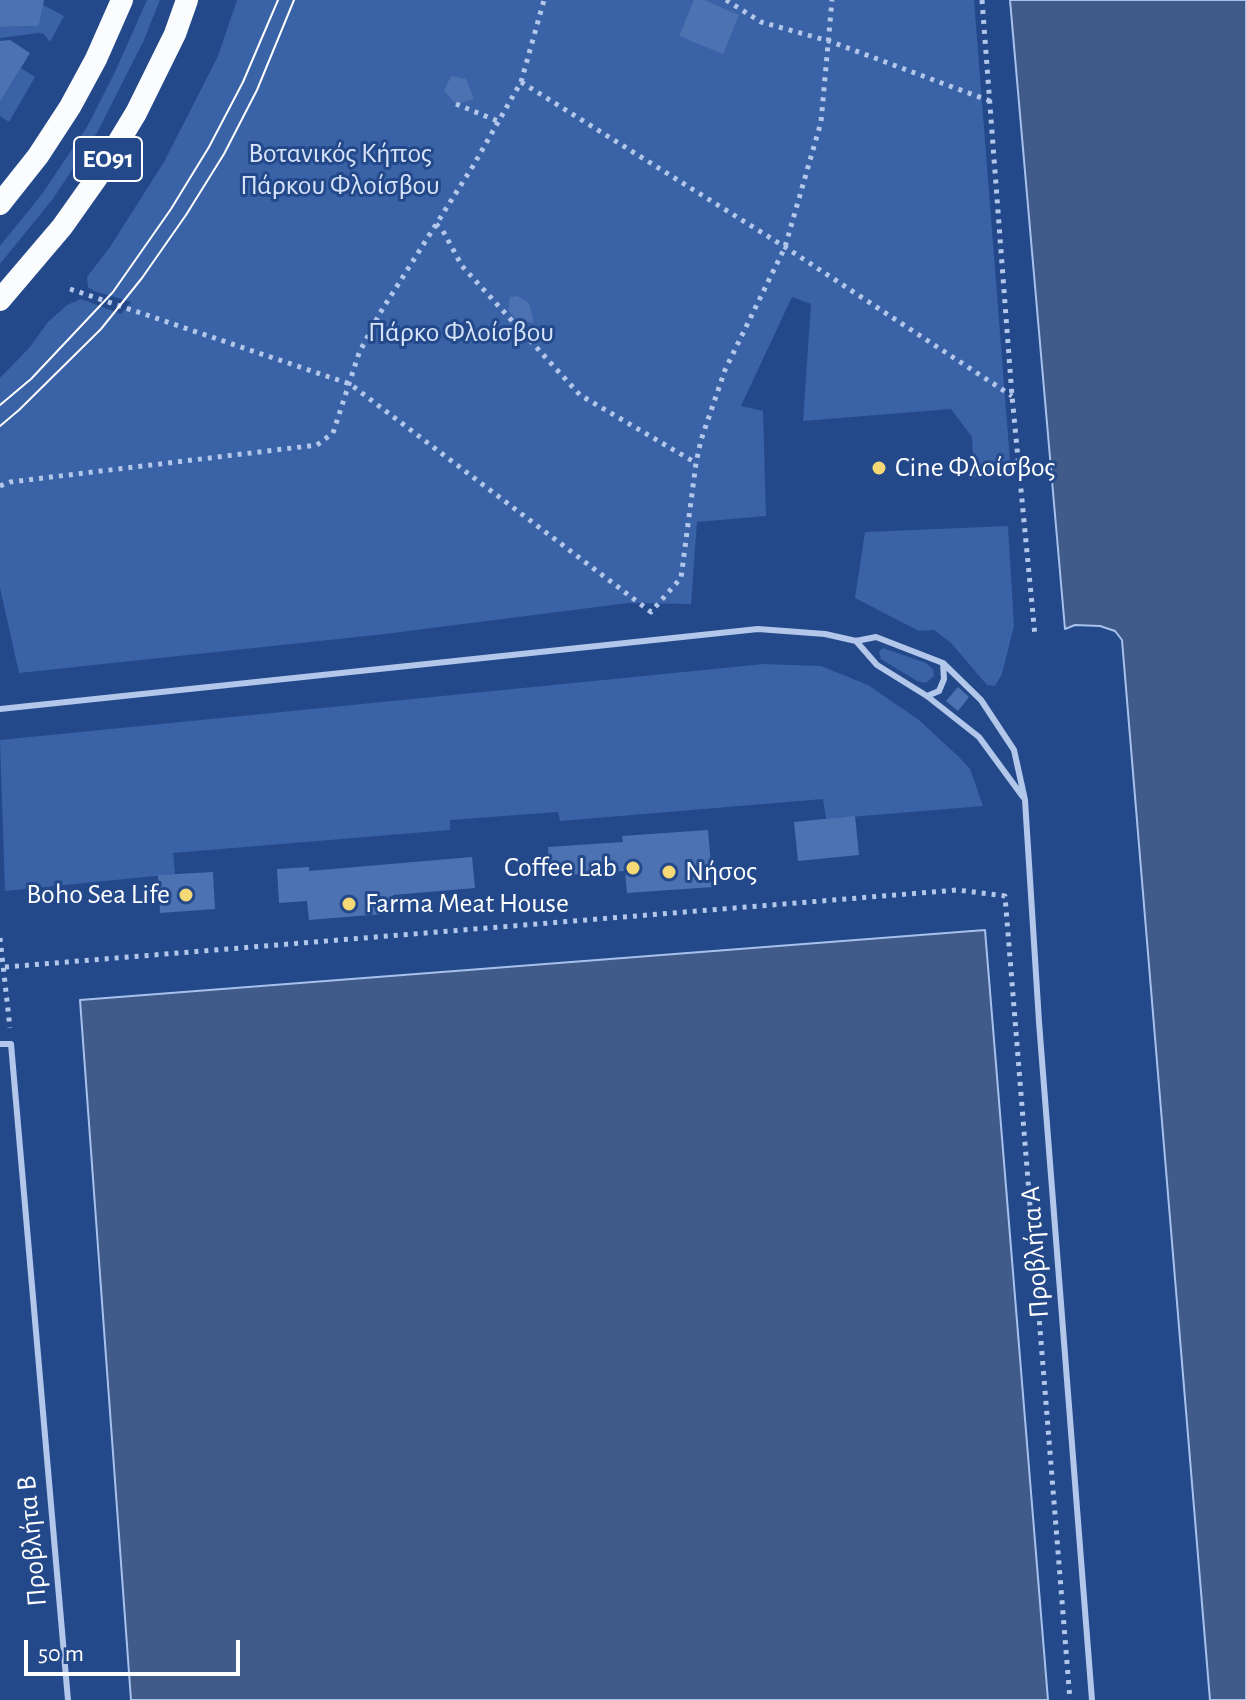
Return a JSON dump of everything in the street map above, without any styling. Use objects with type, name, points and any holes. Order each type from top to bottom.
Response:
[{"type":"highway","name":"ΕΟ91","points":[[0,204],[38,156],[70,107],[96,59],[122,0]]},
{"type":"highway","name":"ΕΟ91","points":[[0,300],[62,227],[96,179],[136,113],[175,34],[187,0]]},
{"type":"lane","points":[[0,709],[758,629],[825,634],[856,641],[876,637],[943,663],[944,679],[939,691],[927,696]]},
{"type":"lane","points":[[856,641],[877,665],[927,696],[979,737],[1025,800]]},
{"type":"lane","name":"Προβλήτα Α","points":[[943,663],[981,700],[1007,738],[1014,750],[1025,800],[1039,1022],[1092,1700]]},
{"type":"lane","points":[[0,1044],[11,1044]]},
{"type":"lane","name":"Προβλήτα Β","points":[[11,1044],[68,1700]]},
{"type":"path","points":[[0,486],[10,482],[317,445],[333,433],[359,353],[380,313],[500,122],[521,82],[544,0]]},
{"type":"path","points":[[726,0],[761,22],[829,41],[990,102]]},
{"type":"path","points":[[70,289],[350,384],[651,612],[681,578],[696,463],[725,370],[785,247],[821,122],[832,0]]},
{"type":"path","points":[[982,0],[1012,396],[1035,636]]},
{"type":"path","points":[[521,82],[785,247],[1012,396]]},
{"type":"path","points":[[456,104],[500,122]]},
{"type":"path","points":[[436,224],[462,266],[580,395],[696,463]]},
{"type":"path","points":[[5,967],[957,890],[1005,896],[1070,1700]]},
{"type":"path","points":[[0,938],[11,1044]]},
{"type":"green space","points":[[147,0],[160,0],[144,40],[98,131],[52,200],[0,264],[0,246],[42,194],[87,127]]},
{"type":"green space","name":"Πάρκο Φλοίσβου","points":[[237,0],[974,0],[1011,474],[974,477],[972,437],[951,409],[803,421],[811,304],[792,297],[741,406],[763,411],[766,516],[697,522],[691,604],[628,603],[385,634],[19,673],[0,588],[0,378],[30,347],[48,322],[67,305],[81,299],[121,314],[131,302],[94,291],[88,287],[87,277],[110,247],[164,162],[218,56]]},
{"type":"green space","points":[[43,5],[64,16],[50,42],[44,34],[38,33],[0,38],[0,27],[39,26]]},
{"type":"green space","points":[[21,68],[35,77],[9,122],[0,116],[0,102]]},
{"type":"green space","points":[[1008,526],[1014,626],[1002,674],[995,686],[987,685],[951,643],[934,630],[919,631],[855,598],[865,532]]},
{"type":"green space","points":[[883,648],[926,663],[933,669],[934,676],[926,683],[917,681],[881,659],[879,652]]},
{"type":"green space","points":[[764,664],[821,666],[868,685],[919,720],[959,757],[970,769],[983,806],[826,819],[823,799],[560,821],[558,812],[450,820],[450,830],[173,853],[175,874],[5,891],[0,740]]},
{"type":"shaded area","points":[[1010,0],[1246,0],[1246,1700],[1210,1700],[1122,640],[1115,631],[1100,626],[1075,625],[1065,629]]},
{"type":"shaded area","points":[[985,930],[1048,1700],[131,1700],[80,1000]]},
{"type":"building","points":[[0,0],[44,0],[39,26],[0,27]]},
{"type":"building","points":[[694,0],[704,0],[739,15],[723,54],[679,36]]},
{"type":"building","points":[[10,40],[30,53],[0,102],[0,41]]},
{"type":"building","points":[[451,76],[466,79],[474,99],[456,104],[444,91]]},
{"type":"building","points":[[517,296],[529,303],[534,323],[517,320],[508,310],[510,297]]},
{"type":"building","points":[[958,687],[969,697],[958,711],[946,701]]},
{"type":"building","points":[[855,816],[859,855],[798,861],[794,822]]},
{"type":"building","points":[[708,830],[713,887],[627,893],[625,871],[550,876],[548,847],[623,842],[622,836]]},
{"type":"building","points":[[472,857],[475,888],[393,895],[395,913],[309,920],[307,901],[279,903],[277,869],[309,867],[309,871]]},
{"type":"building","points":[[213,872],[215,909],[160,913],[158,875]]},
{"type":"tram line","points":[[0,405],[31,379],[113,292],[171,209],[209,147],[243,82],[278,0]]},
{"type":"tram line","points":[[0,426],[101,329],[186,215],[224,154],[257,90],[294,0]]},
{"type":"place","name":"Cine Φλοίσβος","points":[[879,468]]},
{"type":"place","name":"Coffee Lab","points":[[633,868]]},
{"type":"place","name":"Νήσος","points":[[669,872]]},
{"type":"place","name":"Boho Sea Life","points":[[186,895]]},
{"type":"place","name":"Farma Meat House","points":[[349,904]]},
{"type":"park label","name":"Βοτανικός Κήπος Πάρκου Φλοίσβου","points":[[340,170]]}]
